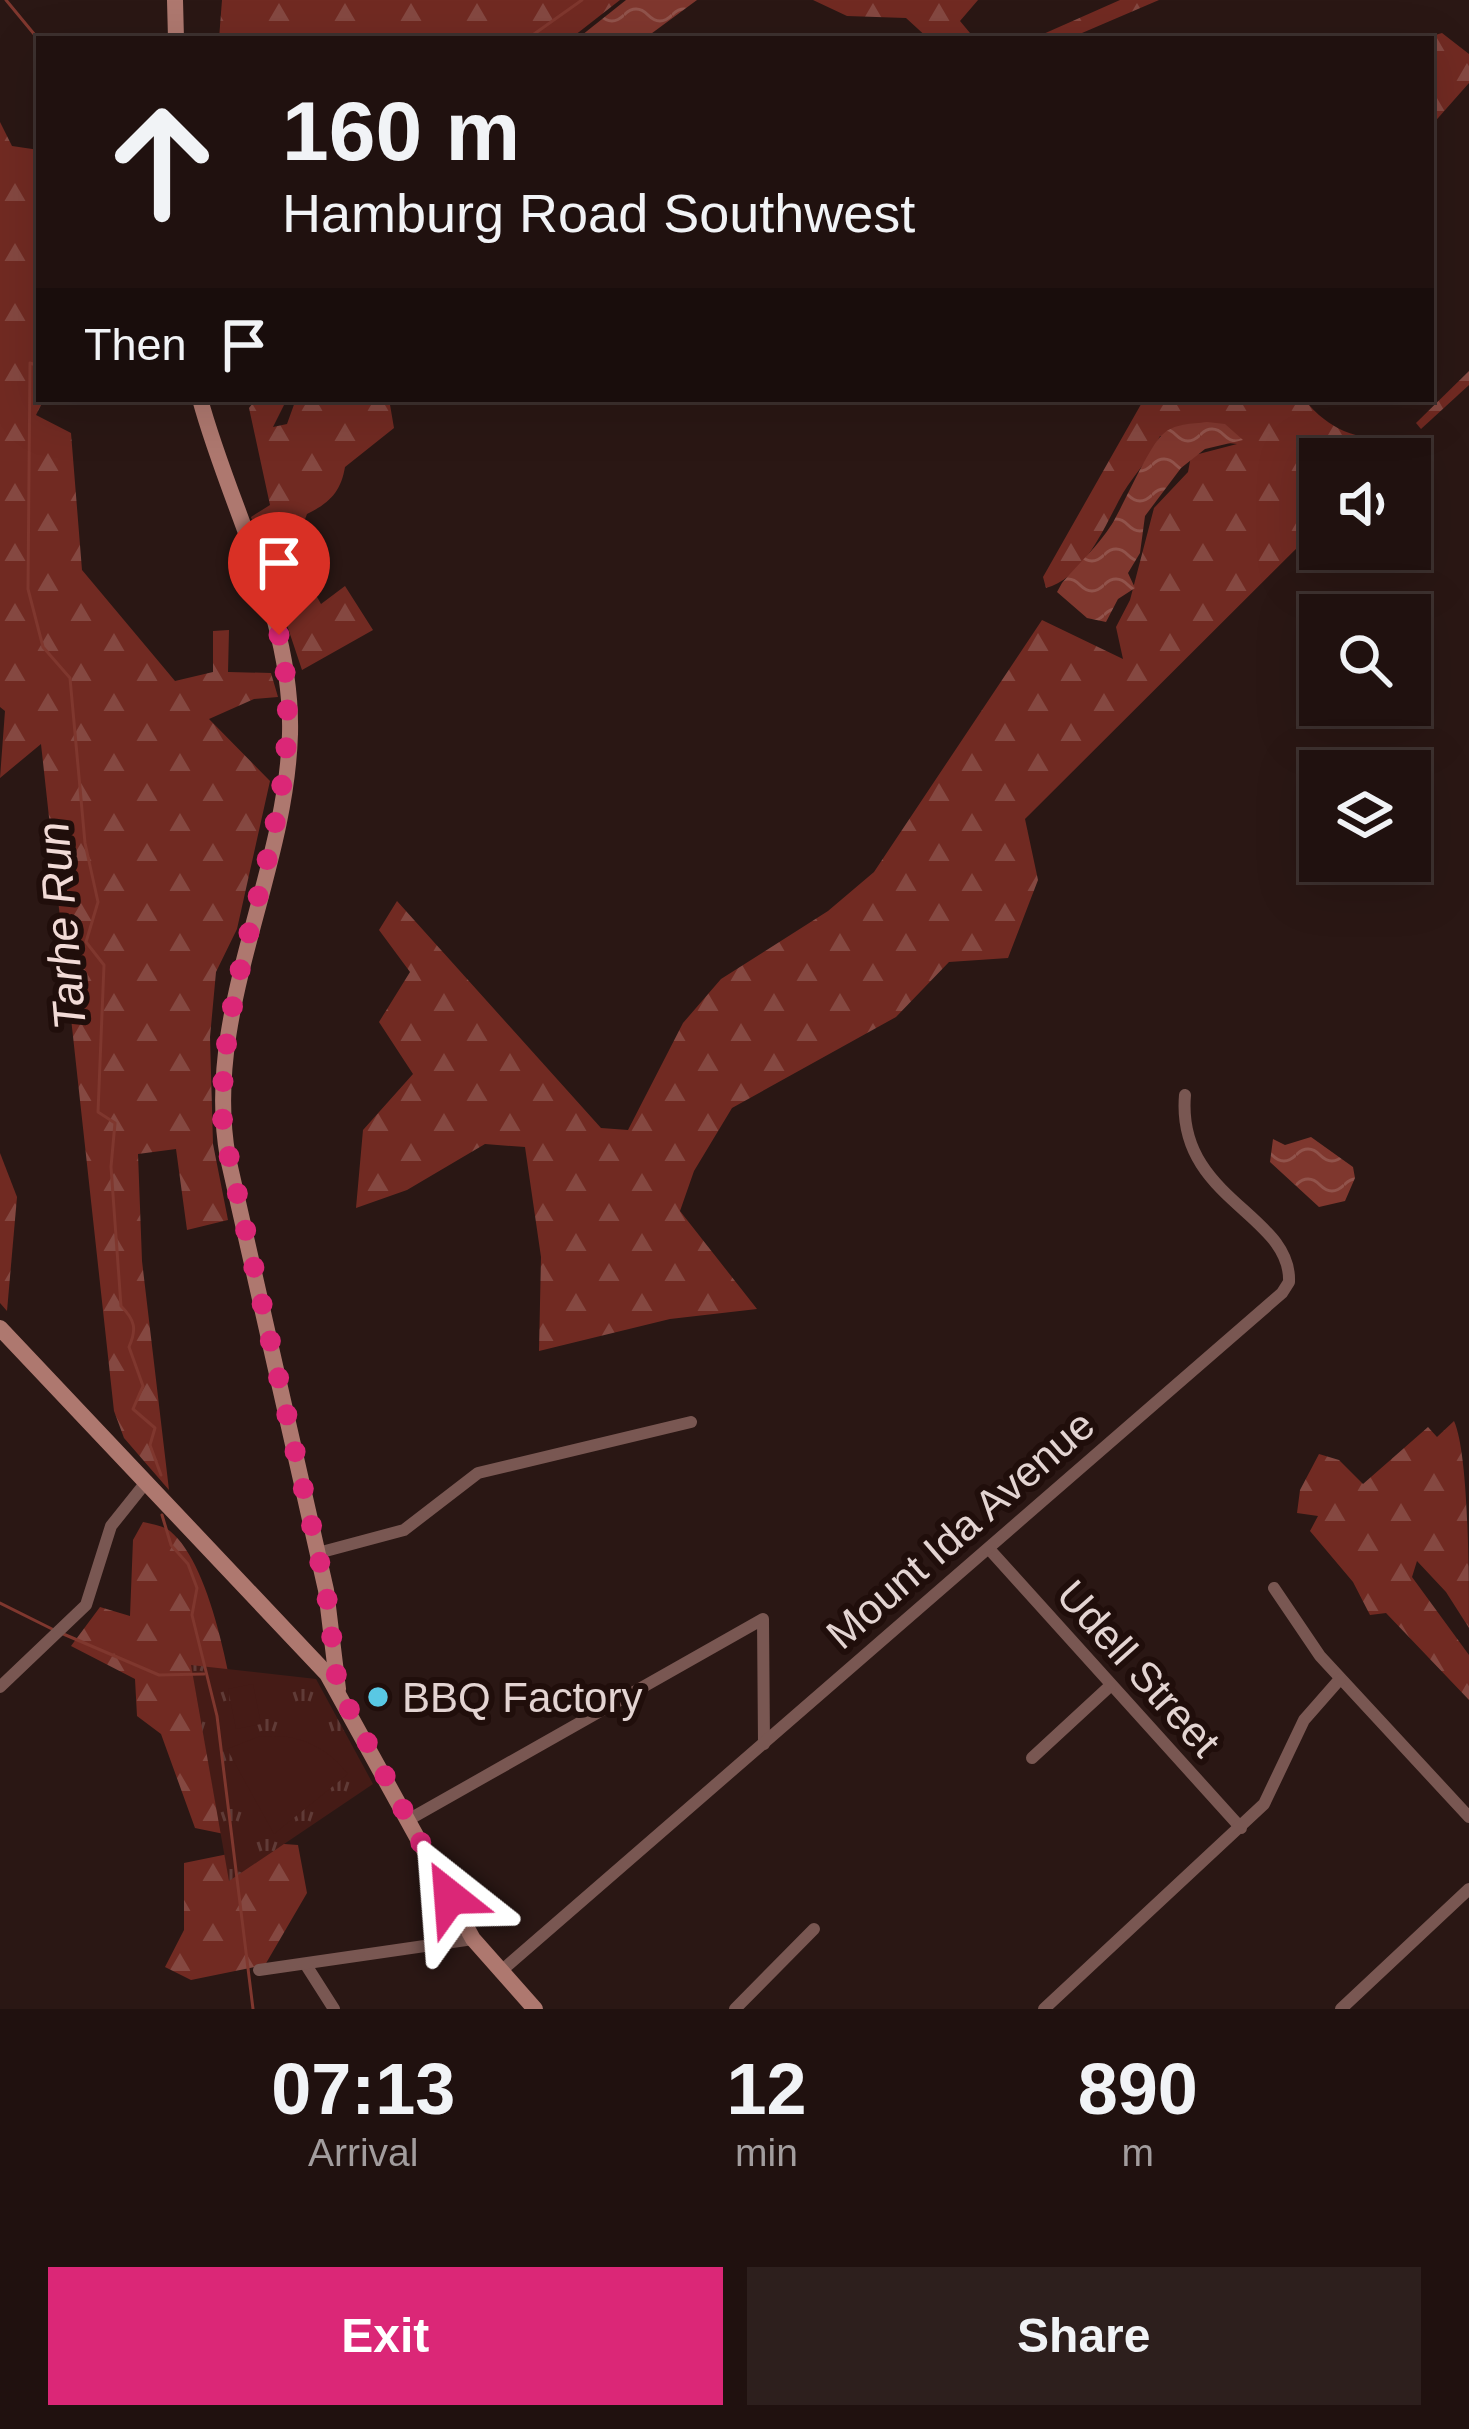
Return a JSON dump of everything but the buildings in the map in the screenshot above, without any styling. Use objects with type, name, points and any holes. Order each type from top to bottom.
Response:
[{"type":"street","points":[[175,0],[176,36]]},
{"type":"street","points":[[201,402],[271,607],[290,684],[290,741],[281,810],[230,1026],[221,1099],[228,1158],[318,1553],[338,1688]]},
{"type":"street","name":"Mount Ida Avenue","points":[[500,1972],[990,1550],[1289,1282],[1285,1256],[1187,1144],[1182,1128],[1185,1095]]},
{"type":"street","points":[[0,1328],[338,1688],[473,1939],[535,2009]]},
{"type":"street","points":[[318,1553],[404,1530],[478,1473],[691,1422]]},
{"type":"street","points":[[0,1687],[86,1605],[110,1526],[147,1481]]},
{"type":"street","name":"Udell Street","points":[[990,1550],[1241,1828]]},
{"type":"street","points":[[1274,1588],[1340,1678],[1469,1817]]},
{"type":"street","points":[[408,1820],[745,1625],[763,1619],[764,1744]]},
{"type":"street","points":[[1044,2009],[1241,1828],[1273,1792],[1312,1706],[1340,1678]]},
{"type":"street","points":[[1032,1757],[1110,1686]]},
{"type":"street","points":[[1341,2009],[1469,1889]]},
{"type":"street","points":[[735,2009],[814,1929]]},
{"type":"street","points":[[259,1970],[473,1939]]},
{"type":"street","points":[[306,1965],[334,2009]]},
{"type":"green space","points":[[222,0],[620,0],[574,36],[219,36]]},
{"type":"green space","points":[[813,0],[978,0],[960,21],[972,36],[926,36],[906,18],[847,16]]},
{"type":"green space","points":[[1120,0],[1159,0],[1075,36],[1039,36]]},
{"type":"green space","points":[[1442,33],[1469,54],[1469,83],[1434,123],[1434,36]]},
{"type":"green space","points":[[0,122],[12,146],[36,150],[36,402],[42,402],[36,415],[71,433],[82,570],[175,681],[213,672],[213,631],[229,630],[228,672],[271,673],[278,697],[254,699],[209,719],[270,781],[237,929],[216,972],[210,1037],[213,1144],[228,1220],[187,1230],[176,1149],[138,1154],[142,1261],[169,1490],[124,1438],[114,1411],[41,744],[0,778],[5,711],[0,707]]},
{"type":"green space","points":[[1469,371],[1469,385],[1421,429],[1416,423]]},
{"type":"green space","points":[[254,402],[286,402],[273,427],[287,424],[295,402],[390,402],[394,428],[345,467],[333,495],[307,514],[292,553],[321,604],[345,586],[373,630],[302,670],[251,517],[270,505],[249,408]]},
{"type":"green space","points":[[1142,402],[1307,402],[1338,428],[1372,438],[1299,438],[1299,546],[1025,819],[1038,880],[1008,958],[949,962],[896,1017],[732,1108],[694,1171],[680,1211],[757,1309],[670,1319],[539,1351],[541,1257],[525,1147],[485,1144],[407,1190],[356,1208],[363,1130],[413,1074],[379,1022],[410,972],[379,930],[397,901],[601,1128],[628,1130],[683,1023],[721,979],[828,911],[874,872],[1042,620],[1123,659],[1116,627],[1130,600],[1154,508],[1188,472],[1191,456],[1237,444],[1160,436],[1083,561],[1046,588],[1043,577]]},
{"type":"green space","points":[[0,1153],[17,1197],[7,1311],[0,1303]]},
{"type":"green space","points":[[1454,1421],[1465,1488],[1469,1628],[1446,1592],[1417,1561],[1412,1577],[1469,1655],[1469,1700],[1386,1613],[1370,1615],[1353,1582],[1310,1531],[1318,1516],[1297,1513],[1300,1490],[1319,1454],[1339,1460],[1363,1484],[1428,1427],[1437,1437]]},
{"type":"green space","points":[[143,1522],[170,1531],[189,1555],[205,1589],[229,1676],[256,1842],[298,1845],[307,1893],[265,1965],[191,1980],[165,1967],[184,1930],[184,1863],[233,1853],[234,1836],[195,1828],[161,1734],[137,1716],[135,1679],[71,1646],[100,1607],[130,1616],[133,1540]]},
{"type":"green space","points":[[191,1665],[316,1679],[373,1784],[229,1881]]},
{"type":"green space","points":[[253,1684],[261,1724],[236,1729],[228,1689]]},
{"type":"green space","points":[[258,1737],[308,1743],[348,1774],[274,1834],[227,1749]]},
{"type":"water","points":[[626,0],[697,0],[648,36],[581,36]]},
{"type":"water","points":[[1225,424],[1243,440],[1205,449],[1181,468],[1145,516],[1140,553],[1128,573],[1135,588],[1118,599],[1106,622],[1087,618],[1057,592],[1062,583],[1107,532],[1162,435],[1178,426]]},
{"type":"water","points":[[1311,1137],[1353,1167],[1355,1178],[1345,1201],[1319,1207],[1270,1162],[1273,1139],[1285,1145]]},
{"type":"waterway","name":"Tarhe Run","points":[[6,0],[36,36]]},
{"type":"waterway","name":"Tarhe Run","points":[[531,36],[582,0]]},
{"type":"waterway","name":"Tarhe Run","points":[[36,365],[30,363],[28,589],[43,647],[70,678],[85,843],[98,902],[86,942],[104,965],[98,1112],[115,1123],[111,1167],[121,1306],[133,1325],[129,1347],[143,1386],[133,1409],[155,1428],[150,1445],[161,1475]]},
{"type":"waterway","name":"Tarhe Run","points":[[162,1515],[171,1545],[188,1564],[197,1588],[192,1615],[217,1716],[253,2009]]},
{"type":"waterway","name":"Tarhe Run","points":[[0,1603],[52,1629]]},
{"type":"waterway","name":"Tarhe Run","points":[[61,1633],[159,1675],[204,1674]]},
{"type":"place","name":"BBQ Factory","points":[[378,1697]]},
{"type":"route","points":[[279,635],[290,684],[290,741],[272,854],[230,1026],[221,1094],[223,1129],[326,1590],[338,1688],[450,1897]]}]
